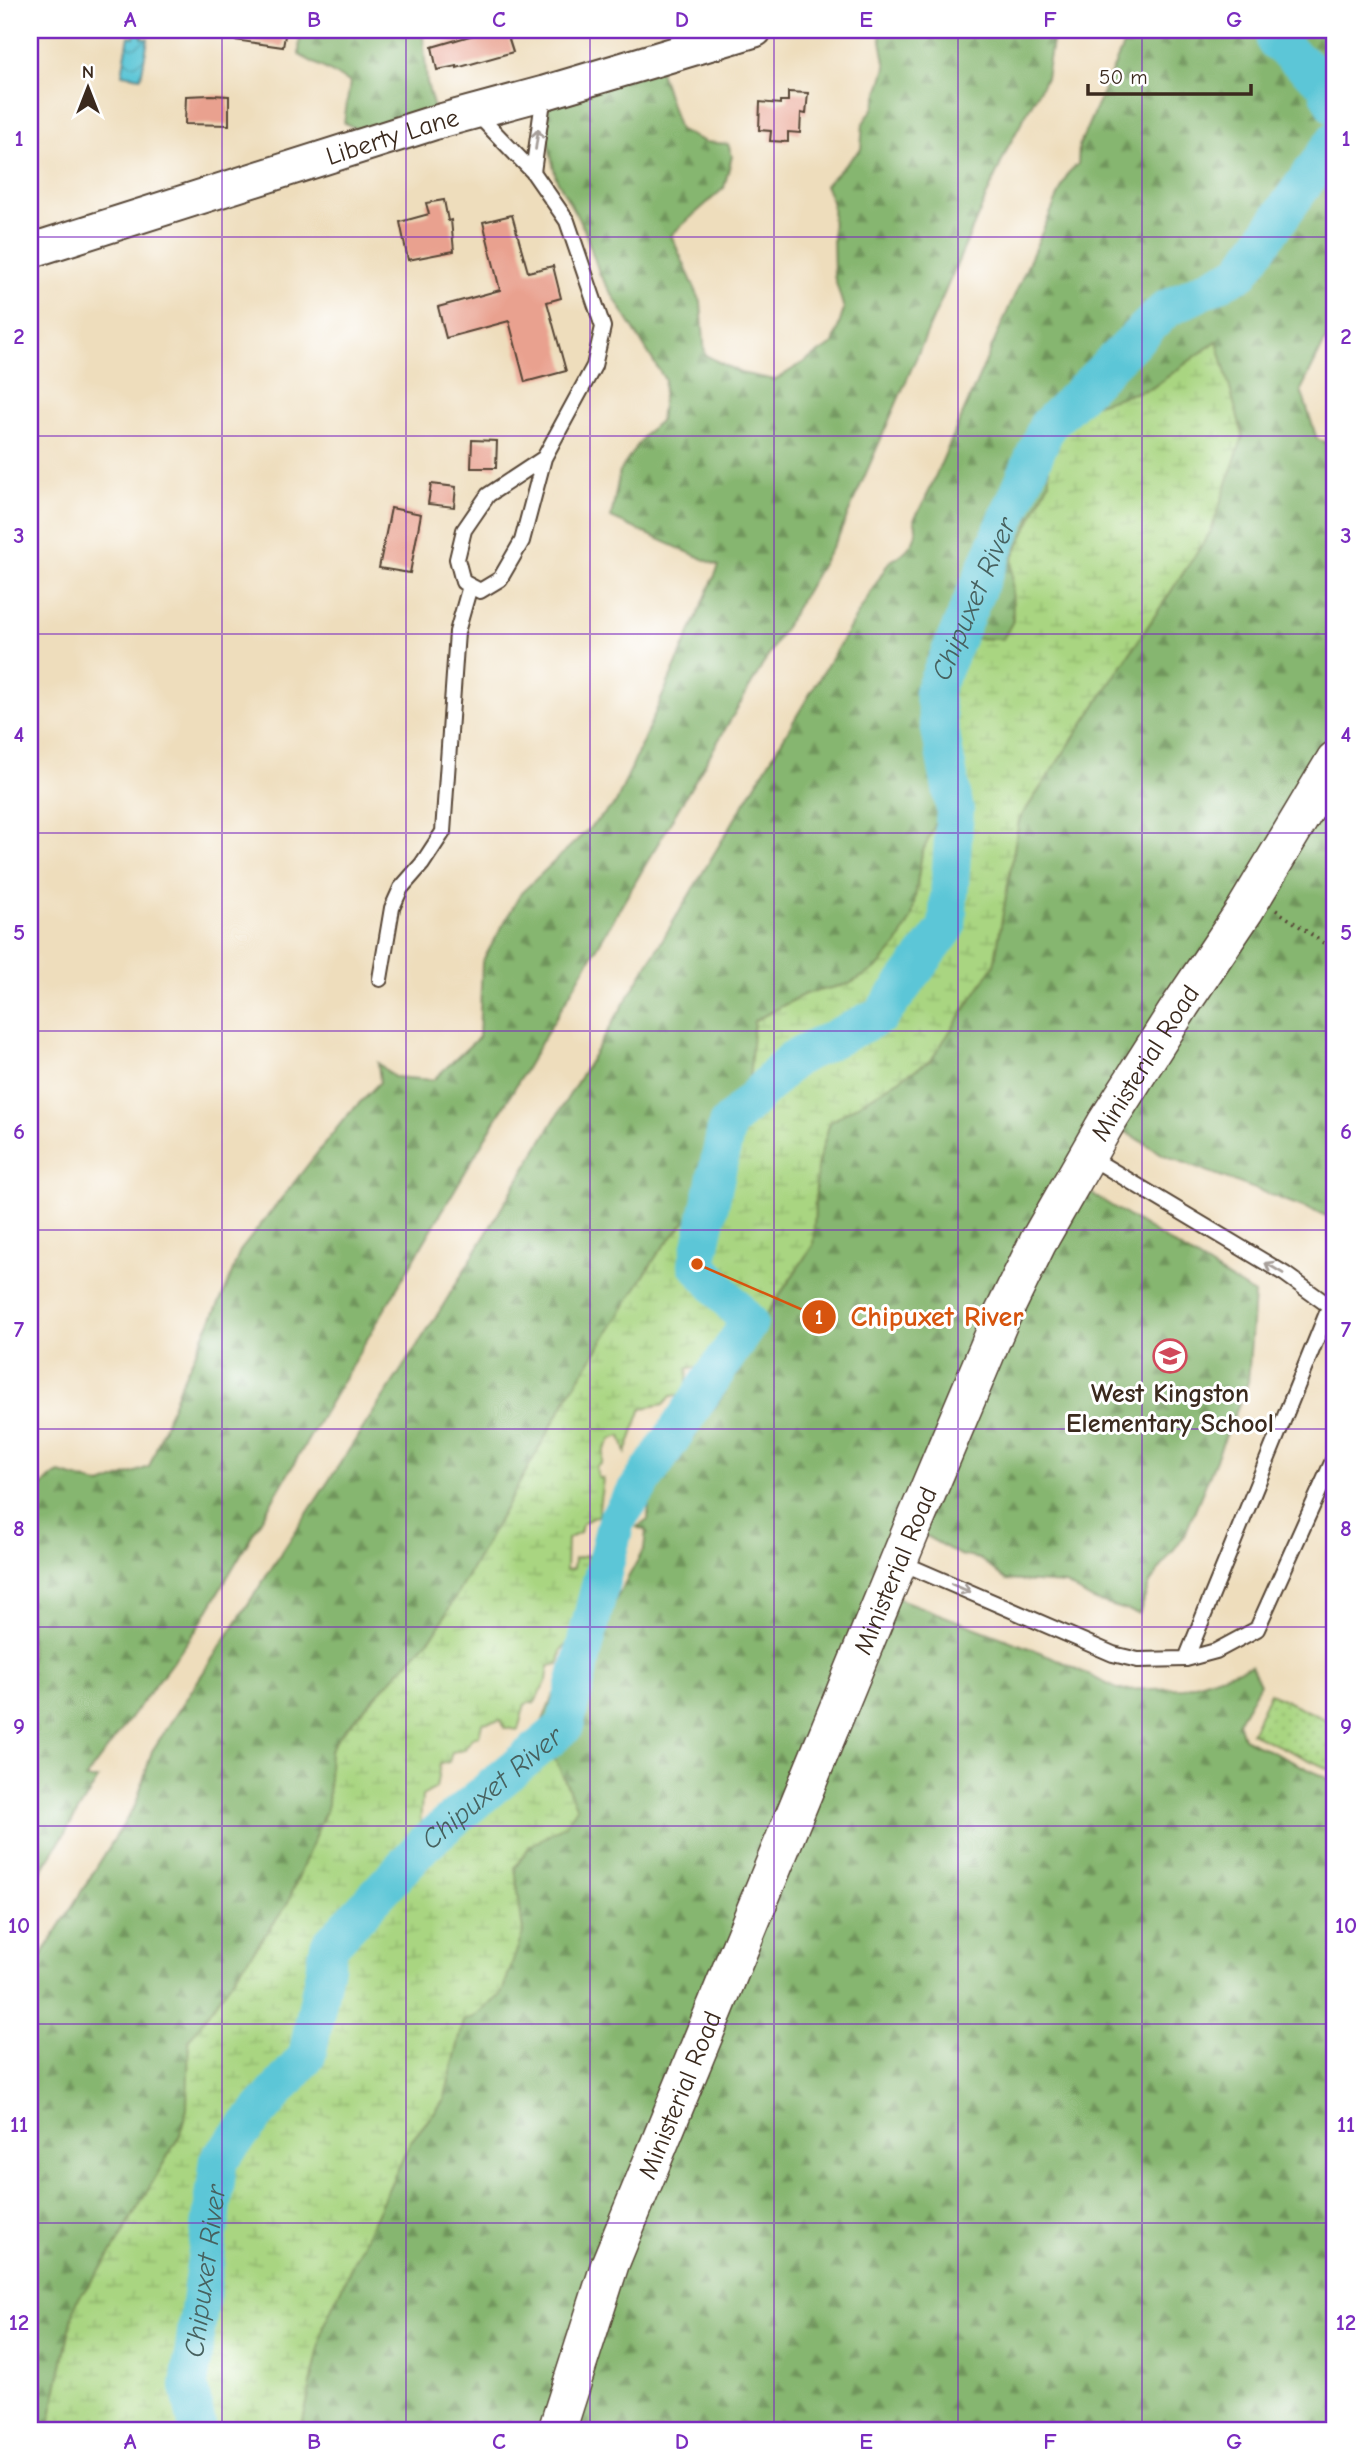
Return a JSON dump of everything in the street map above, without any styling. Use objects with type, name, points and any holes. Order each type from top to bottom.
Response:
[{"type":"main road","name":"Ministerial Road","points":[[557,2430],[610,2264],[1000,1320],[1038,1242],[1088,1156],[1181,1005],[1254,895],[1335,760]]},
{"type":"street","name":"Liberty Lane","points":[[30,251],[475,111],[755,30]]},
{"type":"lane","points":[[533,172],[544,93]]},
{"type":"lane","points":[[475,111],[533,172],[567,221],[603,327],[594,366],[544,458],[522,541],[500,579],[480,591],[463,582],[457,559],[464,530],[488,495],[544,458]]},
{"type":"lane","points":[[380,979],[392,908],[401,888],[422,864],[443,832],[457,632],[470,586]]},
{"type":"lane","points":[[1088,1156],[1285,1275],[1332,1309],[1186,1659]]},
{"type":"lane","points":[[898,1562],[1113,1654],[1138,1660],[1186,1659],[1216,1651],[1257,1629],[1335,1456]]},
{"type":"path","points":[[1254,895],[1335,951]]},
{"type":"green space","points":[[300,30],[425,30],[423,35],[427,83],[439,127],[384,141],[344,123],[350,82],[299,55]]},
{"type":"green space","points":[[879,30],[1054,30],[1046,78],[1008,147],[839,535],[197,1629],[85,1779],[98,1779],[30,1890],[30,1499],[50,1478],[60,1473],[101,1485],[149,1467],[180,1385],[226,1289],[240,1251],[345,1118],[380,1082],[378,1063],[394,1077],[433,1080],[479,1037],[482,962],[521,893],[616,803],[719,566],[611,518],[620,471],[646,433],[660,421],[665,380],[600,275],[584,229],[556,178],[539,101],[659,68],[679,130],[705,142],[728,144],[732,156],[724,188],[671,235],[701,302],[705,355],[740,373],[775,380],[833,344],[844,309],[834,276],[832,201],[825,185],[861,149],[863,123],[874,107],[886,67]]},
{"type":"green space","points":[[1130,30],[1335,30],[1335,321],[1301,390],[1317,439],[1335,447],[1335,1219],[1164,1155],[1109,1122],[1076,1184],[1254,1294],[1248,1382],[1185,1534],[1150,1583],[1139,1614],[1093,1600],[1065,1584],[1006,1580],[980,1559],[960,1555],[913,1529],[889,1595],[1050,1656],[1119,1690],[1183,1688],[1251,1666],[1260,1684],[1238,1722],[1243,1738],[1335,1782],[1335,2430],[301,2430],[324,2324],[411,2141],[444,2100],[464,2020],[474,2017],[523,1933],[515,1868],[530,1846],[565,1825],[553,1754],[536,1737],[553,1696],[592,1642],[644,1549],[646,1531],[637,1527],[648,1520],[653,1486],[681,1453],[686,1441],[695,1437],[700,1420],[714,1409],[728,1384],[736,1357],[755,1344],[762,1322],[813,1245],[817,1165],[830,1122],[931,1060],[994,965],[1019,820],[1211,531],[1217,341],[1152,388],[1090,406],[1049,466],[1049,482],[1012,559],[1013,621],[1003,639],[946,638],[926,672],[936,694],[946,802],[922,853],[912,917],[897,945],[876,969],[849,984],[805,994],[754,1021],[748,1094],[714,1146],[696,1193],[693,1213],[659,1252],[570,1393],[436,1632],[338,1737],[330,1751],[328,1805],[287,1905],[190,2040],[187,2109],[180,2135],[108,2259],[76,2302],[48,2430],[30,2430],[30,1974],[136,1804],[152,1751],[441,1309],[889,562],[911,545],[916,533],[914,519],[925,500],[1068,173],[1078,164],[1079,146]]},
{"type":"green space","points":[[1217,341],[1243,436],[1211,531],[1019,820],[994,965],[931,1060],[830,1122],[817,1166],[813,1245],[762,1321],[755,1344],[736,1357],[723,1353],[717,1358],[716,1366],[688,1368],[686,1394],[671,1396],[664,1404],[642,1408],[626,1453],[621,1436],[611,1439],[604,1451],[602,1463],[596,1467],[598,1477],[603,1479],[598,1515],[582,1523],[580,1533],[567,1539],[566,1570],[573,1569],[574,1559],[594,1554],[594,1560],[591,1597],[583,1599],[571,1640],[561,1650],[559,1664],[549,1666],[547,1680],[535,1702],[525,1704],[518,1730],[505,1728],[501,1720],[482,1723],[479,1736],[472,1738],[464,1750],[452,1752],[449,1762],[440,1764],[436,1788],[422,1796],[420,1827],[413,1831],[408,1854],[418,1859],[426,1856],[495,1771],[536,1737],[553,1754],[577,1808],[565,1825],[530,1846],[515,1867],[523,1933],[501,1995],[474,2017],[464,2021],[444,2100],[411,2141],[324,2324],[301,2430],[48,2430],[76,2302],[108,2259],[180,2135],[187,2109],[189,2040],[287,1905],[328,1805],[330,1751],[338,1737],[436,1632],[570,1393],[659,1252],[693,1213],[696,1193],[714,1146],[748,1094],[754,1021],[805,994],[849,984],[876,969],[897,945],[912,917],[922,853],[946,802],[936,694],[926,672],[928,654],[946,638],[1003,639],[1013,621],[1012,559],[1049,482],[1049,466],[1063,425],[1090,406],[1152,388]]},
{"type":"green space","points":[[1270,1693],[1335,1724],[1335,1772],[1251,1733]]},
{"type":"water","points":[[135,33],[148,39],[141,77],[122,74],[129,36],[134,37]]},
{"type":"building","points":[[234,30],[286,30],[283,47],[234,40]]},
{"type":"building","points":[[471,30],[506,30],[513,52],[457,68],[437,70],[432,47],[473,35]]},
{"type":"building","points":[[788,92],[808,93],[806,114],[801,113],[800,133],[788,132],[788,142],[770,141],[771,131],[759,130],[760,102],[780,104],[780,101],[788,101]]},
{"type":"building","points":[[186,96],[229,96],[229,125],[185,124]]},
{"type":"building","points":[[444,200],[448,221],[451,220],[454,251],[408,260],[400,222],[429,214],[426,203]]},
{"type":"building","points":[[512,215],[528,272],[553,266],[561,298],[547,302],[566,371],[525,382],[509,321],[446,338],[438,307],[500,290],[483,222]]},
{"type":"building","points":[[472,440],[497,441],[496,468],[471,468]]},
{"type":"building","points":[[431,484],[456,487],[454,507],[428,504]]},
{"type":"building","points":[[391,508],[421,514],[410,573],[379,568]]},
{"type":"waterway","name":"Chipuxet River","points":[[1280,30],[1275,41],[1324,82],[1335,106]]},
{"type":"waterway","name":"Chipuxet River","points":[[198,2430],[189,2386],[219,2159],[307,2056],[329,1946],[425,1843],[565,1726],[616,1521],[749,1323],[697,1264],[727,1125],[793,1059],[881,1015],[947,927],[955,810],[933,692],[1047,426],[1166,309],[1241,272],[1335,140]]},
{"type":"place","name":"Chipuxet River","points":[[697,1264]]},
{"type":"place","name":"West Kingston Elementary School","points":[[1170,1356]]}]
